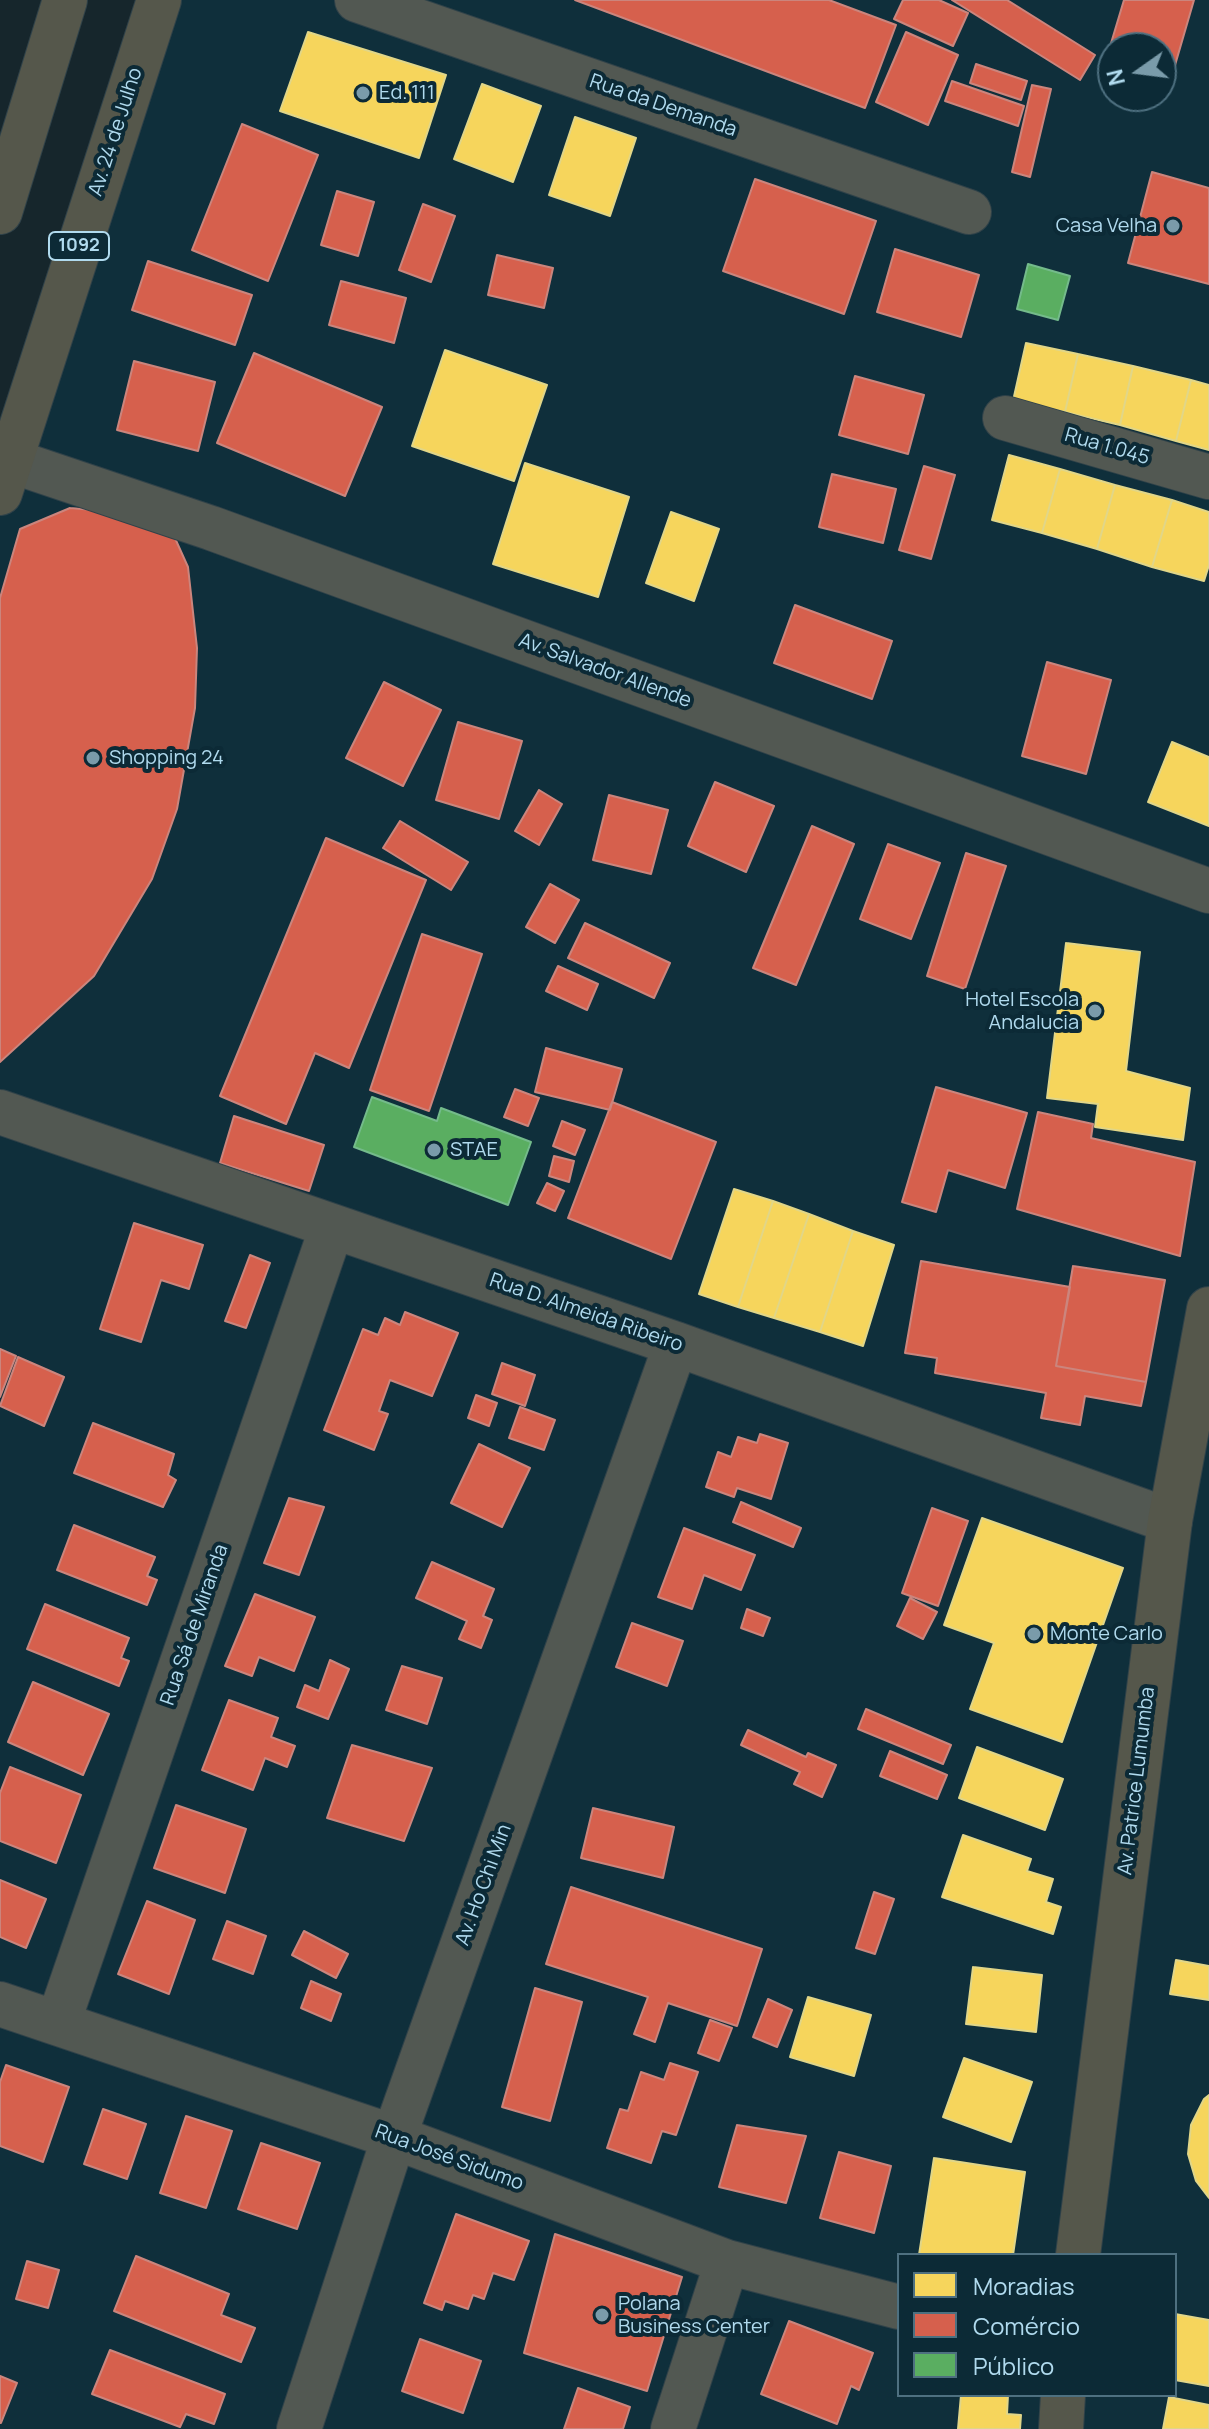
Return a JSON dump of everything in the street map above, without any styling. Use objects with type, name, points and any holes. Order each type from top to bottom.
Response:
[{"type":"main road","points":[[0,212],[65,0]]},
{"type":"main road","name":"Av. 24 de Julho","points":[[3,470],[159,0]]},
{"type":"main road","name":"Av. Patrice Lumumba","points":[[1078,2253],[1170,1521],[1209,1309]]},
{"type":"main road","points":[[1061,2429],[1063,2397]]},
{"type":"street","name":"Rua da Demanda","points":[[357,0],[969,212]]},
{"type":"street","name":"Rua 1.045","points":[[1005,418],[1209,477]]},
{"type":"street","name":"Av. Salvador Allende","points":[[3,470],[211,528],[1209,891]]},
{"type":"street","name":"Rua D. Almeida Ribeiro","points":[[0,1112],[676,1344],[1170,1521]]},
{"type":"street","name":"Rua Sá de Miranda","points":[[58,2023],[332,1227]]},
{"type":"street","name":"Av. Ho Chi Min","points":[[299,2429],[394,2137],[676,1344]]},
{"type":"street","name":"Rua José Sidumo","points":[[0,2004],[394,2137],[727,2262],[897,2306]]},
{"type":"street","points":[[673,2429],[727,2262]]},
{"type":"shaded area","points":[[169,0],[1209,0],[1209,2429],[0,2429],[0,500]]},
{"type":"building: Moradias","name":"Ed. 111","points":[[308,32],[446,75],[419,158],[280,111]]},
{"type":"building: Moradias","points":[[482,84],[541,106],[513,182],[454,159]]},
{"type":"building: Moradias","points":[[575,117],[636,138],[610,216],[549,195]]},
{"type":"building: Moradias","points":[[1026,343],[1078,354],[1065,412],[1013,401]]},
{"type":"building: Moradias","points":[[445,350],[547,385],[514,481],[412,446]]},
{"type":"building: Moradias","points":[[1078,354],[1133,366],[1120,425],[1065,412]]},
{"type":"building: Moradias","points":[[1133,366],[1191,380],[1176,441],[1120,425]]},
{"type":"building: Moradias","points":[[1191,380],[1209,385],[1209,450],[1176,441]]},
{"type":"building: Moradias","points":[[1009,455],[1060,469],[1042,533],[992,520]]},
{"type":"building: Moradias","points":[[525,463],[629,497],[598,597],[493,564]]},
{"type":"building: Moradias","points":[[1060,469],[1115,485],[1097,549],[1042,533]]},
{"type":"building: Moradias","points":[[1115,485],[1172,500],[1152,567],[1097,549]]},
{"type":"building: Moradias","points":[[1172,500],[1209,512],[1209,565],[1204,581],[1152,567]]},
{"type":"building: Moradias","points":[[671,512],[719,529],[694,601],[646,583]]},
{"type":"building: Moradias","points":[[1172,742],[1209,757],[1209,826],[1148,802]]},
{"type":"building: Moradias","name":"Hotel Escola Andalucia","points":[[1066,943],[1140,952],[1126,1071],[1190,1088],[1183,1140],[1095,1127],[1098,1104],[1047,1098]]},
{"type":"building: Moradias","points":[[734,1189],[773,1201],[738,1307],[699,1294]]},
{"type":"building: Moradias","points":[[773,1201],[809,1214],[774,1318],[738,1307]]},
{"type":"building: Moradias","points":[[809,1214],[853,1231],[820,1332],[774,1318]]},
{"type":"building: Moradias","points":[[853,1231],[894,1245],[863,1346],[820,1332]]},
{"type":"building: Moradias","name":"Monte Carlo","points":[[982,1518],[1123,1568],[1062,1742],[970,1709],[994,1643],[944,1625]]},
{"type":"building: Moradias","points":[[977,1747],[1063,1779],[1045,1830],[959,1798]]},
{"type":"building: Moradias","points":[[963,1835],[1031,1859],[1027,1871],[1053,1879],[1046,1902],[1061,1907],[1053,1934],[942,1897]]},
{"type":"building: Moradias","points":[[1176,1960],[1209,1966],[1209,2000],[1170,1994]]},
{"type":"building: Moradias","points":[[973,1967],[1042,1975],[1036,2032],[966,2024]]},
{"type":"building: Moradias","points":[[808,1997],[871,2015],[854,2076],[790,2057]]},
{"type":"building: Moradias","points":[[964,2058],[1032,2082],[1011,2142],[943,2117]]},
{"type":"building: Moradias","points":[[1209,2095],[1209,2198],[1196,2181],[1188,2154],[1191,2125]]},
{"type":"building: Moradias","points":[[934,2158],[1025,2172],[1013,2253],[919,2253]]},
{"type":"building: Moradias","points":[[1177,2314],[1209,2320],[1209,2386],[1177,2380]]},
{"type":"building: Moradias","points":[[961,2397],[1008,2397],[1007,2414],[1021,2415],[1020,2429],[958,2429]]},
{"type":"building: Moradias","points":[[1169,2397],[1209,2405],[1209,2429],[1163,2429]]},
{"type":"building: Comércio","points":[[575,0],[829,0],[896,25],[865,108]]},
{"type":"building: Comércio","points":[[903,0],[939,0],[968,13],[953,46],[894,19]]},
{"type":"building: Comércio","points":[[952,0],[1007,0],[1095,55],[1080,80]]},
{"type":"building: Comércio","points":[[1124,0],[1194,0],[1177,58],[1177,32],[1114,32]]},
{"type":"building: Comércio","points":[[906,32],[958,55],[928,125],[876,102]]},
{"type":"building: Comércio","points":[[976,64],[1027,81],[1021,100],[970,83]]},
{"type":"building: Comércio","points":[[952,81],[1024,106],[1018,126],[945,101]]},
{"type":"building: Comércio","points":[[1032,85],[1051,89],[1030,177],[1012,172]]},
{"type":"building: Comércio","points":[[242,124],[318,155],[268,281],[192,250]]},
{"type":"building: Comércio","name":"Casa Velha","points":[[1152,172],[1209,188],[1209,284],[1128,263]]},
{"type":"building: Comércio","points":[[755,179],[876,221],[844,314],[723,271]]},
{"type":"building: Comércio","points":[[337,191],[374,202],[358,256],[321,245]]},
{"type":"building: Comércio","points":[[423,204],[455,216],[431,282],[399,270]]},
{"type":"building: Comércio","points":[[895,249],[979,275],[961,337],[877,312]]},
{"type":"building: Comércio","points":[[497,255],[553,268],[544,308],[488,295]]},
{"type":"building: Comércio","points":[[148,261],[252,295],[235,345],[132,310]]},
{"type":"building: Comércio","points":[[341,281],[406,298],[394,343],[329,325]]},
{"type":"building: Comércio","points":[[254,353],[382,407],[345,496],[217,443]]},
{"type":"building: Comércio","points":[[134,361],[215,382],[198,451],[117,430]]},
{"type":"building: Comércio","points":[[855,376],[924,395],[908,454],[839,435]]},
{"type":"building: Comércio","points":[[924,466],[955,475],[931,559],[899,550]]},
{"type":"building: Comércio","points":[[832,474],[896,489],[883,543],[819,527]]},
{"type":"building: Comércio","name":"Shopping 24","points":[[70,508],[165,516],[188,567],[197,648],[195,708],[177,809],[152,879],[94,976],[0,1062],[0,598],[20,529]]},
{"type":"building: Comércio","points":[[795,605],[892,641],[872,699],[774,663]]},
{"type":"building: Comércio","points":[[1047,662],[1111,680],[1086,774],[1022,756]]},
{"type":"building: Comércio","points":[[384,682],[441,710],[403,786],[346,758]]},
{"type":"building: Comércio","points":[[458,722],[522,741],[499,819],[436,800]]},
{"type":"building: Comércio","points":[[715,782],[774,806],[746,872],[688,846]]},
{"type":"building: Comércio","points":[[539,790],[562,804],[539,845],[515,831]]},
{"type":"building: Comércio","points":[[609,795],[668,810],[651,874],[593,860]]},
{"type":"building: Comércio","points":[[400,821],[468,862],[451,890],[383,848]]},
{"type":"building: Comércio","points":[[812,826],[854,844],[796,985],[753,968]]},
{"type":"building: Comércio","points":[[326,838],[426,880],[349,1068],[315,1053],[286,1124],[220,1096]]},
{"type":"building: Comércio","points":[[888,844],[940,863],[911,939],[860,919]]},
{"type":"building: Comércio","points":[[966,853],[1006,866],[965,989],[927,976]]},
{"type":"building: Comércio","points":[[550,884],[579,900],[555,943],[526,927]]},
{"type":"building: Comércio","points":[[585,923],[670,963],[654,998],[568,958]]},
{"type":"building: Comércio","points":[[422,934],[482,954],[429,1111],[370,1090]]},
{"type":"building: Comércio","points":[[558,966],[598,984],[587,1010],[546,991]]},
{"type":"building: Comércio","points":[[546,1048],[622,1069],[610,1110],[535,1092]]},
{"type":"building: Comércio","points":[[936,1087],[1027,1113],[1005,1188],[948,1170],[936,1212],[902,1202]]},
{"type":"building: Comércio","points":[[515,1089],[539,1098],[528,1126],[504,1117]]},
{"type":"building: Comércio","points":[[612,1102],[716,1142],[671,1259],[568,1218]]},
{"type":"building: Comércio","points":[[1038,1112],[1093,1124],[1091,1138],[1195,1162],[1180,1256],[1017,1209]]},
{"type":"building: Comércio","points":[[234,1116],[324,1145],[309,1191],[220,1163]]},
{"type":"building: Comércio","points":[[562,1121],[585,1130],[575,1155],[553,1146]]},
{"type":"building: Comércio","points":[[554,1156],[574,1161],[569,1182],[549,1176]]},
{"type":"building: Comércio","points":[[547,1183],[564,1191],[555,1211],[537,1203]]},
{"type":"building: Comércio","points":[[134,1223],[203,1245],[189,1289],[161,1280],[141,1342],[100,1329]]},
{"type":"building: Comércio","points":[[250,1255],[270,1263],[246,1328],[225,1321]]},
{"type":"building: Comércio","points":[[921,1261],[1070,1287],[1056,1366],[1146,1382],[1141,1406],[1085,1396],[1080,1425],[1041,1418],[1046,1393],[935,1373],[937,1358],[905,1353]]},
{"type":"building: Comércio","points":[[1073,1266],[1165,1280],[1146,1382],[1056,1366]]},
{"type":"building: Comércio","points":[[405,1312],[458,1333],[432,1396],[390,1380],[379,1411],[388,1414],[374,1450],[324,1430],[363,1329],[378,1335],[385,1318],[400,1325]]},
{"type":"building: Comércio","points":[[0,1349],[16,1356],[0,1397]]},
{"type":"building: Comércio","points":[[18,1357],[64,1377],[44,1426],[0,1406]]},
{"type":"building: Comércio","points":[[502,1363],[535,1375],[525,1406],[492,1394]]},
{"type":"building: Comércio","points":[[476,1395],[497,1403],[489,1426],[468,1418]]},
{"type":"building: Comércio","points":[[520,1407],[555,1420],[544,1450],[509,1438]]},
{"type":"building: Comércio","points":[[93,1423],[174,1454],[168,1475],[176,1480],[163,1507],[74,1473]]},
{"type":"building: Comércio","points":[[760,1434],[788,1443],[771,1499],[737,1488],[734,1497],[706,1487],[718,1452],[731,1457],[738,1437],[757,1443]]},
{"type":"building: Comércio","points":[[479,1444],[530,1468],[502,1527],[451,1503]]},
{"type":"building: Comércio","points":[[289,1498],[324,1507],[299,1575],[264,1563]]},
{"type":"building: Comércio","points":[[741,1502],[801,1528],[793,1547],[733,1522]]},
{"type":"building: Comércio","points":[[932,1508],[968,1521],[938,1606],[902,1593]]},
{"type":"building: Comércio","points":[[74,1525],[155,1557],[147,1576],[157,1580],[147,1605],[57,1570]]},
{"type":"building: Comércio","points":[[684,1528],[755,1555],[741,1590],[704,1575],[692,1609],[658,1597]]},
{"type":"building: Comércio","points":[[432,1562],[494,1589],[483,1616],[492,1620],[481,1648],[459,1639],[467,1621],[416,1598]]},
{"type":"building: Comércio","points":[[255,1594],[315,1617],[294,1671],[259,1657],[252,1676],[225,1666]]},
{"type":"building: Comércio","points":[[910,1598],[937,1612],[923,1639],[897,1626]]},
{"type":"building: Comércio","points":[[45,1604],[129,1638],[121,1658],[129,1661],[119,1686],[27,1649]]},
{"type":"building: Comércio","points":[[747,1609],[770,1618],[763,1636],[741,1628]]},
{"type":"building: Comércio","points":[[632,1623],[683,1641],[667,1686],[616,1667]]},
{"type":"building: Comércio","points":[[330,1660],[349,1669],[328,1719],[297,1707],[305,1685],[319,1691]]},
{"type":"building: Comércio","points":[[402,1666],[442,1678],[427,1724],[386,1710]]},
{"type":"building: Comércio","points":[[33,1682],[109,1714],[83,1775],[8,1742]]},
{"type":"building: Comércio","points":[[229,1700],[278,1718],[271,1737],[295,1746],[287,1767],[265,1758],[253,1790],[202,1770]]},
{"type":"building: Comércio","points":[[866,1709],[951,1745],[943,1764],[858,1729]]},
{"type":"building: Comércio","points":[[748,1730],[806,1757],[808,1753],[836,1765],[822,1797],[794,1784],[800,1772],[741,1745]]},
{"type":"building: Comércio","points":[[352,1745],[432,1768],[404,1841],[327,1818]]},
{"type":"building: Comércio","points":[[890,1751],[947,1775],[937,1799],[880,1776]]},
{"type":"building: Comércio","points":[[10,1767],[81,1795],[56,1863],[0,1841],[0,1793]]},
{"type":"building: Comércio","points":[[176,1805],[246,1829],[225,1893],[154,1868]]},
{"type":"building: Comércio","points":[[593,1808],[674,1827],[663,1878],[581,1858]]},
{"type":"building: Comércio","points":[[0,1880],[46,1899],[26,1948],[0,1937]]},
{"type":"building: Comércio","points":[[571,1887],[762,1949],[737,2026],[668,2003],[655,2042],[634,2034],[648,1997],[546,1964]]},
{"type":"building: Comércio","points":[[874,1892],[894,1899],[875,1954],[856,1948]]},
{"type":"building: Comércio","points":[[147,1901],[195,1920],[169,1994],[118,1974]]},
{"type":"building: Comércio","points":[[227,1921],[266,1936],[253,1974],[213,1959]]},
{"type":"building: Comércio","points":[[304,1931],[348,1954],[336,1978],[292,1955]]},
{"type":"building: Comércio","points":[[311,1981],[341,1994],[331,2021],[301,2008]]},
{"type":"building: Comércio","points":[[535,1988],[582,2002],[550,2121],[502,2107]]},
{"type":"building: Comércio","points":[[768,1999],[792,2010],[777,2047],[753,2037]]},
{"type":"building: Comércio","points":[[710,2020],[732,2028],[719,2061],[698,2053]]},
{"type":"building: Comércio","points":[[670,2063],[698,2072],[676,2135],[662,2131],[651,2163],[607,2148],[620,2109],[628,2111],[641,2072],[664,2080]]},
{"type":"building: Comércio","points":[[6,2065],[69,2087],[43,2162],[0,2146],[0,2082]]},
{"type":"building: Comércio","points":[[103,2109],[146,2124],[127,2179],[84,2164]]},
{"type":"building: Comércio","points":[[186,2116],[232,2131],[206,2208],[160,2193]]},
{"type":"building: Comércio","points":[[737,2125],[806,2136],[786,2203],[719,2187]]},
{"type":"building: Comércio","points":[[261,2143],[320,2163],[297,2229],[238,2209]]},
{"type":"building: Comércio","points":[[839,2152],[891,2166],[874,2233],[820,2218]]},
{"type":"building: Comércio","points":[[456,2214],[529,2241],[514,2280],[493,2273],[484,2299],[473,2295],[468,2309],[445,2301],[442,2310],[424,2303]]},
{"type":"building: Comércio","name":"Polana Business Center","points":[[555,2234],[682,2277],[647,2391],[524,2353]]},
{"type":"building: Comércio","points":[[136,2256],[229,2294],[221,2315],[255,2328],[241,2362],[114,2311]]},
{"type":"building: Comércio","points":[[27,2261],[59,2270],[48,2308],[16,2299]]},
{"type":"building: Comércio","points":[[789,2321],[873,2353],[859,2390],[851,2386],[837,2424],[761,2394]]},
{"type":"building: Comércio","points":[[420,2339],[481,2361],[463,2413],[402,2391]]},
{"type":"building: Comércio","points":[[110,2350],[225,2394],[214,2424],[186,2414],[180,2427],[92,2394]]},
{"type":"building: Comércio","points":[[0,2376],[17,2383],[1,2423],[0,2423]]},
{"type":"building: Comércio","points":[[578,2388],[630,2407],[623,2429],[564,2429]]},
{"type":"building: Público","name":"Casa Velha","points":[[1028,264],[1070,276],[1058,320],[1017,309]]},
{"type":"building: Público","points":[[372,1097],[437,1121],[441,1108],[531,1142],[508,1205],[354,1147]]},
{"type":"place","name":"Ed. 111","points":[[363,93]]},
{"type":"place","name":"Casa Velha","points":[[1173,226]]},
{"type":"place","name":"Shopping 24","points":[[93,758]]},
{"type":"place","name":"Hotel Escola Andalucia","points":[[1095,1011]]},
{"type":"place","name":"STAE","points":[[434,1150]]},
{"type":"place","name":"Monte Carlo","points":[[1034,1634]]},
{"type":"place","name":"Polana Business Center","points":[[602,2315]]}]
